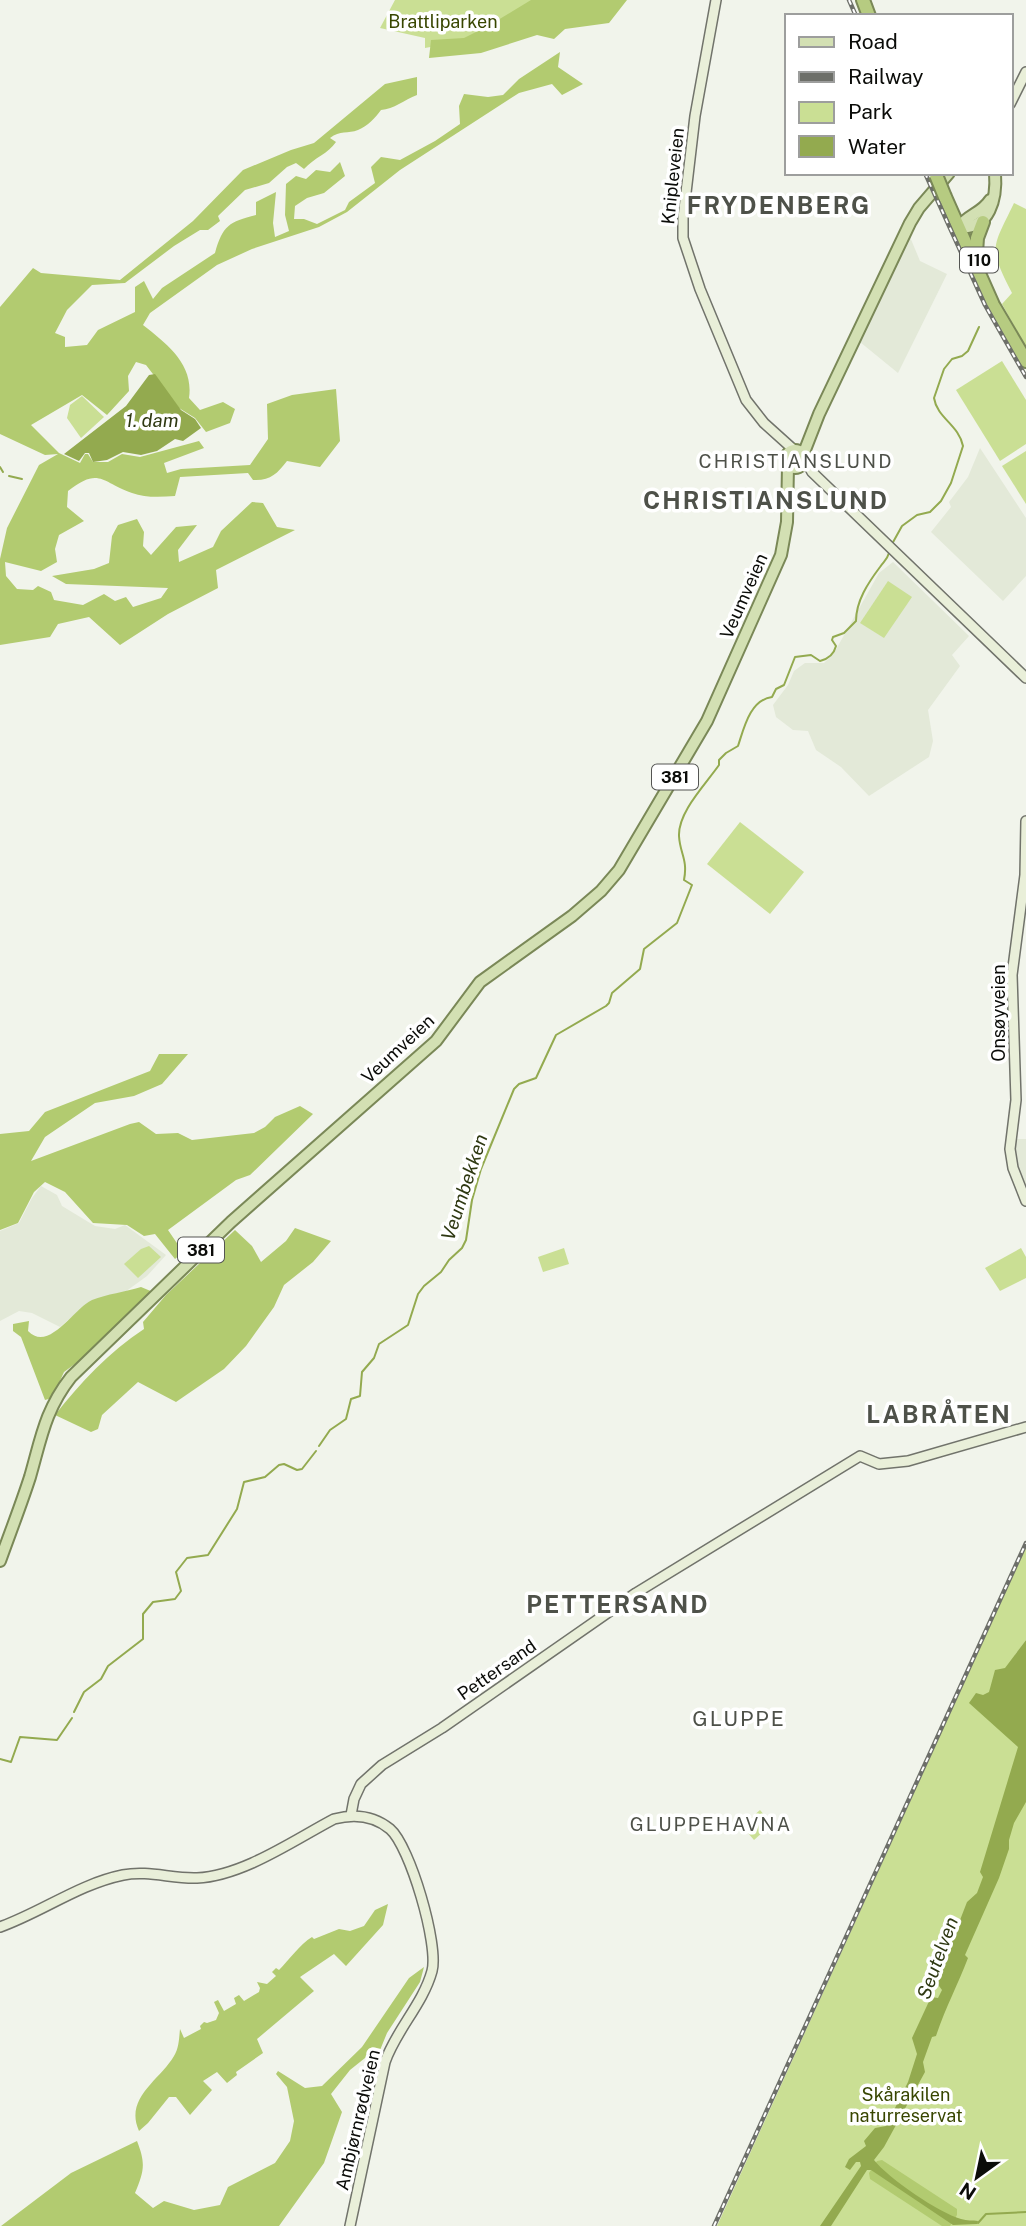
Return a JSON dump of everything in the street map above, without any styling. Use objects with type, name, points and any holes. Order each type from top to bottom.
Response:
[{"type":"highway","name":"110","points":[[942,181],[976,253],[1008,331]]},
{"type":"highway","name":"110","points":[[976,253],[982,222]]},
{"type":"highway","name":"110","points":[[963,225],[984,288],[1026,360]]},
{"type":"main road","points":[[963,225],[982,222],[993,202],[993,175]]},
{"type":"main road","points":[[963,225],[987,204],[993,190],[993,175]]},
{"type":"main road","points":[[797,459],[910,223],[942,181]]},
{"type":"main road","name":"Veumveien","points":[[0,1561],[30,1476],[45,1420],[59,1392],[71,1377],[231,1222],[430,1047],[445,1031],[480,982],[572,916],[601,891],[619,870],[707,721],[742,644],[784,547],[788,522],[788,493],[797,459]]},
{"type":"street","name":"Knipleveien","points":[[716,0],[694,128],[683,238],[704,300],[746,400],[797,459],[1026,678]]},
{"type":"street","points":[[1012,98],[1026,72]]},
{"type":"street","name":"Onsøyveien","points":[[1026,821],[1026,875],[1012,975],[1016,1100],[1010,1149],[1013,1168],[1026,1201]]},
{"type":"street","name":"Pettersand","points":[[351,1815],[361,1784],[382,1765],[442,1728],[636,1593],[860,1456],[878,1464],[908,1461],[1026,1427]]},
{"type":"street","points":[[0,1927],[91,1885],[124,1875],[143,1873],[196,1878],[232,1871],[334,1819],[351,1815]]},
{"type":"street","name":"Ambjørnrødveien","points":[[350,2226],[385,2062],[394,2038],[425,1990],[433,1969],[434,1955],[426,1917],[401,1842],[388,1827],[351,1815]]},
{"type":"shaded area","points":[[531,0],[627,0],[609,23],[565,29],[554,39],[537,35],[481,53],[429,58],[431,40],[464,38]]},
{"type":"shaded area","points":[[560,52],[558,67],[583,84],[562,95],[552,84],[519,93],[400,170],[347,212],[319,227],[252,249],[217,265],[150,313],[143,325],[169,347],[183,365],[189,386],[189,398],[200,410],[223,402],[235,409],[230,423],[206,432],[195,418],[179,408],[146,365],[136,362],[128,376],[129,391],[107,415],[82,395],[31,425],[59,453],[80,463],[85,454],[88,454],[93,462],[108,462],[122,454],[140,457],[199,441],[204,448],[164,463],[167,473],[181,469],[250,465],[268,439],[267,404],[292,395],[336,389],[340,441],[320,467],[287,461],[273,476],[259,480],[253,480],[248,473],[180,477],[175,496],[164,497],[137,495],[101,479],[87,479],[68,491],[67,507],[84,521],[59,535],[55,549],[57,562],[41,571],[5,562],[6,576],[17,589],[33,590],[38,586],[51,592],[54,600],[83,605],[104,594],[115,601],[126,597],[133,607],[161,598],[168,588],[66,584],[52,576],[94,569],[109,563],[112,536],[118,525],[137,519],[144,532],[143,546],[151,555],[176,527],[197,525],[178,550],[179,562],[213,547],[221,531],[252,502],[263,503],[277,527],[295,530],[216,570],[218,588],[168,614],[120,645],[89,617],[58,624],[50,637],[0,645],[0,559],[7,528],[39,465],[58,454],[45,455],[0,434],[0,307],[33,268],[41,273],[120,280],[193,221],[243,170],[314,143],[385,84],[417,77],[417,95],[381,110],[362,128],[330,138],[336,142],[333,146],[304,169],[296,163],[287,167],[269,183],[245,190],[218,216],[220,221],[208,230],[200,230],[174,246],[125,283],[92,285],[67,310],[55,333],[65,337],[65,347],[87,345],[98,330],[135,312],[135,287],[144,281],[153,299],[162,288],[215,253],[228,226],[256,215],[256,202],[276,192],[273,223],[275,237],[289,231],[285,215],[286,184],[296,176],[306,179],[316,170],[330,172],[340,162],[345,176],[324,193],[307,198],[295,206],[294,219],[304,219],[317,224],[345,210],[349,202],[375,183],[371,167],[381,157],[400,160],[460,124],[459,106],[464,94],[488,97],[503,95],[519,79]]},
{"type":"shaded area","points":[[910,237],[920,261],[947,274],[898,373],[860,342]]},
{"type":"shaded area","points":[[980,448],[1026,518],[1026,576],[1003,601],[931,532],[951,507],[949,502],[968,477]]},
{"type":"shaded area","points":[[893,562],[969,636],[952,655],[960,666],[928,710],[933,741],[929,757],[869,796],[841,767],[816,750],[808,731],[793,730],[776,717],[773,705],[788,685],[794,671],[805,663],[824,663],[834,653],[879,573]]},
{"type":"shaded area","points":[[159,1054],[188,1054],[162,1084],[134,1096],[95,1103],[45,1137],[31,1161],[139,1122],[156,1134],[178,1133],[192,1140],[254,1133],[275,1117],[300,1106],[313,1114],[250,1175],[236,1180],[168,1230],[183,1252],[175,1259],[155,1234],[144,1236],[127,1225],[93,1223],[65,1192],[45,1182],[34,1192],[18,1223],[0,1230],[0,1134],[29,1131],[45,1112],[150,1071]]},
{"type":"shaded area","points":[[1013,1139],[1026,1139],[1026,1191],[1017,1171]]},
{"type":"shaded area","points":[[41,1186],[57,1195],[62,1206],[95,1226],[115,1229],[125,1225],[166,1255],[147,1276],[125,1292],[90,1301],[60,1327],[32,1313],[19,1311],[0,1321],[0,1231],[19,1223]]},
{"type":"shaded area","points":[[295,1228],[331,1241],[313,1262],[284,1285],[274,1307],[246,1346],[224,1369],[176,1402],[138,1382],[102,1415],[98,1429],[91,1432],[55,1415],[96,1368],[144,1329],[143,1322],[166,1295],[235,1230],[252,1246],[261,1262],[286,1241]]},
{"type":"shaded area","points":[[141,1287],[153,1292],[83,1358],[64,1372],[52,1398],[45,1400],[21,1337],[13,1331],[13,1324],[29,1321],[28,1331],[44,1337],[61,1327],[92,1300]]},
{"type":"shaded area","points":[[388,1904],[383,1925],[346,1966],[334,1954],[300,1977],[314,1991],[257,2039],[263,2053],[236,2072],[237,2075],[227,2083],[217,2072],[203,2081],[212,2090],[190,2115],[176,2097],[169,2097],[139,2131],[136,2109],[140,2099],[174,2056],[180,2029],[184,2038],[201,2029],[200,2026],[204,2022],[216,2020],[219,2013],[214,2002],[218,2000],[224,2011],[236,2004],[234,1998],[239,1995],[244,2001],[259,1992],[257,1982],[267,1984],[276,1976],[272,1972],[276,1968],[279,1970],[312,1937],[314,1939],[339,1929],[350,1931],[364,1926],[375,1910]]},
{"type":"shaded area","points":[[424,1967],[420,1982],[387,2033],[376,2060],[370,2054],[350,2070],[331,2094],[342,2112],[324,2163],[279,2226],[1,2226],[71,2173],[137,2141],[143,2167],[135,2193],[153,2208],[164,2201],[194,2210],[220,2205],[228,2187],[275,2163],[290,2141],[294,2121],[287,2087],[276,2074],[278,2071],[305,2088],[322,2086],[362,2047],[409,1978]]},
{"type":"shaded area","points":[[882,2160],[957,2209],[957,2215],[950,2226],[942,2226],[870,2179],[869,2173],[877,2161]]},
{"type":"green space","name":"Brattliparken","points":[[395,0],[568,0],[495,35],[425,48],[425,38],[380,28]]},
{"type":"green space","points":[[1014,203],[1026,209],[1026,348],[1002,304],[1012,293],[996,256],[997,239]]},
{"type":"green space","points":[[1002,361],[1026,400],[1026,444],[1000,461],[956,390]]},
{"type":"green space","points":[[82,396],[104,417],[81,438],[67,418],[70,405]]},
{"type":"green space","points":[[1026,451],[1026,504],[1002,466]]},
{"type":"green space","points":[[888,581],[912,597],[884,638],[860,623]]},
{"type":"green space","points":[[740,822],[804,872],[770,914],[707,864]]},
{"type":"green space","points":[[149,1246],[161,1257],[138,1278],[124,1264],[141,1249]]},
{"type":"green space","points":[[564,1248],[569,1264],[543,1272],[538,1257]]},
{"type":"green space","points":[[1021,1248],[1026,1257],[1026,1278],[1000,1291],[985,1268]]},
{"type":"green space","name":"Skårakilen naturreservat","points":[[1026,1546],[1026,1640],[1015,1655],[1026,1662],[1026,2226],[717,2226]]},
{"type":"green space","points":[[760,1810],[772,1824],[754,1840],[742,1826]]},
{"type":"water","name":"1. dam","points":[[155,374],[181,410],[195,419],[201,428],[183,441],[175,439],[157,451],[141,455],[123,452],[107,460],[93,462],[89,453],[85,453],[79,461],[64,454],[126,406],[149,375]]},
{"type":"water","points":[[1026,1640],[1026,1802],[1014,1823],[999,1878],[965,1955],[968,1958],[964,1968],[936,2036],[932,2037],[923,2062],[925,2072],[884,2147],[874,2160],[890,2176],[927,2202],[961,2219],[978,2221],[977,2224],[953,2225],[871,2170],[867,2170],[831,2226],[820,2226],[861,2166],[860,2162],[856,2162],[850,2170],[845,2167],[849,2159],[866,2146],[864,2141],[875,2128],[886,2126],[908,2082],[917,2054],[912,2038],[931,1997],[938,1998],[942,1990],[936,1982],[967,1902],[977,1893],[983,1877],[980,1872],[1018,1747],[969,1703],[976,1693],[983,1695],[989,1692],[995,1670],[1005,1668]]},
{"type":"waterway","name":"Veumbekken","points":[[892,544],[902,526],[917,515],[930,512],[941,501],[951,483],[963,446],[957,432],[939,411],[934,398],[944,369],[952,359],[968,351],[979,327]]},
{"type":"waterway","points":[[0,467],[3,472]]},
{"type":"waterway","points":[[9,476],[22,479]]},
{"type":"waterway","name":"Veumbekken","points":[[319,1446],[330,1430],[346,1419],[351,1399],[360,1396],[362,1372],[374,1358],[379,1344],[408,1325],[418,1294],[462,1248],[481,1169],[514,1089],[519,1084],[536,1078],[556,1035],[606,1006],[612,993],[640,969],[644,949],[677,923],[692,885],[684,880],[685,867],[679,836],[683,818],[693,799],[719,765],[719,760],[738,746],[753,709],[764,699],[772,697],[776,689],[784,685],[795,657],[811,655],[820,661],[832,654],[836,646],[833,637],[844,633],[856,621],[863,592],[889,553]]},
{"type":"waterway","points":[[74,1712],[84,1692],[101,1679],[108,1666],[143,1639],[143,1614],[153,1602],[175,1599],[181,1591],[176,1572],[187,1558],[208,1555],[237,1509],[244,1482],[265,1477],[279,1465],[302,1469],[316,1451]]},
{"type":"waterway","points":[[0,1759],[11,1762],[20,1737],[57,1740],[72,1718]]},
{"type":"waterway","points":[[978,2223],[986,2214],[1026,2212]]},
{"type":"railway","points":[[849,0],[855,14]]},
{"type":"railway","points":[[926,175],[985,305],[1026,377]]},
{"type":"railway","points":[[714,2226],[1026,1543]]},
{"type":"district","name":"FRYDENBERG","points":[[779,206]]},
{"type":"district","name":"CHRISTIANSLUND","points":[[796,461]]},
{"type":"district","name":"CHRISTIANSLUND","points":[[766,501]]},
{"type":"district","name":"LABRÅTEN","points":[[939,1415]]},
{"type":"district","name":"PETTERSAND","points":[[618,1605]]},
{"type":"district","name":"GLUPPE","points":[[739,1719]]},
{"type":"district","name":"GLUPPEHAVNA","points":[[711,1824]]},
{"type":"water label","name":"Seutelven","points":[[937,1958]]}]
